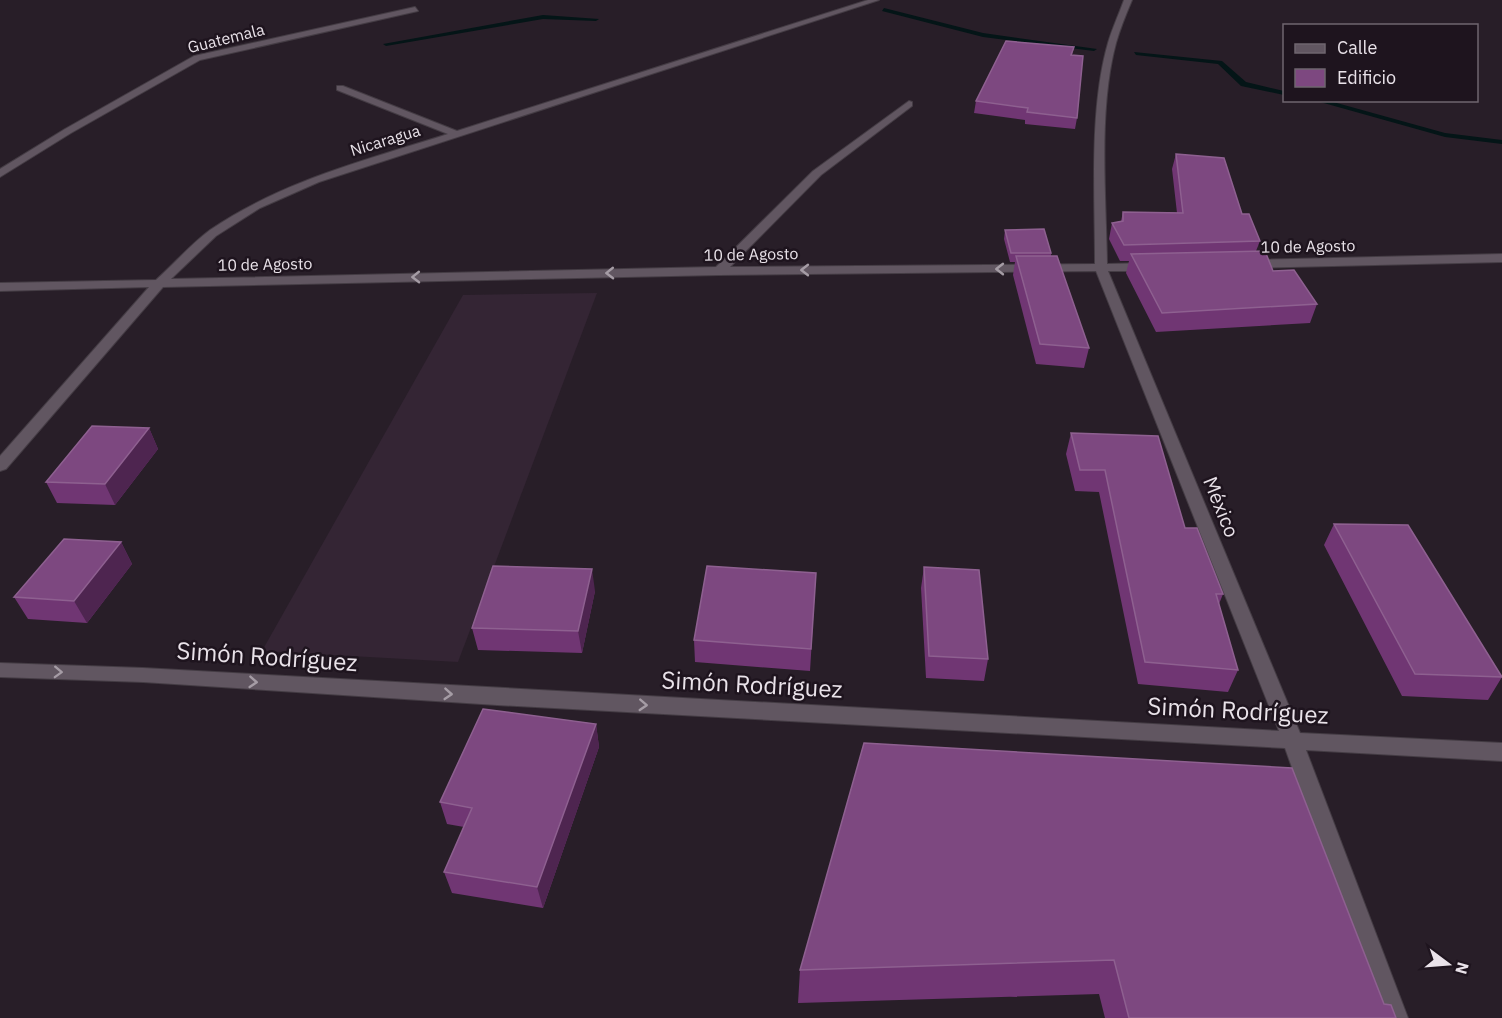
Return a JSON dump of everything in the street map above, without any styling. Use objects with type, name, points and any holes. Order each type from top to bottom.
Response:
[{"type":"street","name":"Nicaragua","points":[[0,466],[160,283],[212,234],[256,206],[315,180],[875,0]]},
{"type":"street","name":"México","points":[[1128,0],[1112,43],[1104,82],[1100,159],[1101,268],[1292,739],[1395,1018]]},
{"type":"street","name":"Guatemala","points":[[0,174],[68,131],[197,58],[415,9]]},
{"type":"street","points":[[340,88],[458,135]]},
{"type":"street","points":[[719,271],[817,173],[909,104]]},
{"type":"street","name":"10 de Agosto","points":[[1241,264],[1502,258]]},
{"type":"street","name":"10 de Agosto","points":[[0,287],[719,271],[1159,266]]},
{"type":"street","name":"Simón Rodríguez","points":[[0,670],[143,675],[520,699],[1502,752]]},
{"type":"shaded area","points":[[597,293],[458,662],[262,651],[463,295]]},
{"type":"building","points":[[1006,41],[1074,47],[1071,55],[1083,56],[1077,118],[1027,112],[1028,108],[976,101]]},
{"type":"building","points":[[1176,154],[1224,158],[1242,214],[1249,214],[1260,241],[1124,245],[1112,223],[1123,221],[1123,212],[1183,213]]},
{"type":"building","points":[[1044,229],[1051,253],[1011,253],[1005,230]]},
{"type":"building","points":[[1265,251],[1273,271],[1294,270],[1317,304],[1162,313],[1131,254]]},
{"type":"building","points":[[1016,256],[1057,256],[1089,348],[1040,344]]},
{"type":"building","points":[[92,426],[149,428],[105,484],[46,482]]},
{"type":"building","points":[[1071,433],[1158,436],[1185,528],[1197,528],[1223,594],[1216,594],[1238,670],[1145,662],[1105,470],[1080,470]]},
{"type":"building","points":[[1334,524],[1408,525],[1502,677],[1415,674]]},
{"type":"building","points":[[64,539],[121,542],[74,601],[14,597]]},
{"type":"building","points":[[493,566],[592,569],[578,631],[472,628]]},
{"type":"building","points":[[707,566],[816,573],[811,649],[694,640]]},
{"type":"building","points":[[924,567],[979,570],[988,659],[929,656]]},
{"type":"building","points":[[483,709],[596,724],[537,887],[444,872],[472,808],[440,802]]},
{"type":"building","points":[[864,743],[1292,768],[1384,1004],[1391,1005],[1396,1018],[1129,1018],[1114,960],[800,970]]},
{"type":"waterway","points":[[884,10],[983,35],[1094,49]]},
{"type":"waterway","points":[[386,44],[543,17],[596,19]]},
{"type":"waterway","points":[[1136,53],[1220,62],[1244,84],[1283,93]]},
{"type":"waterway","points":[[1323,102],[1445,135],[1502,142]]}]
